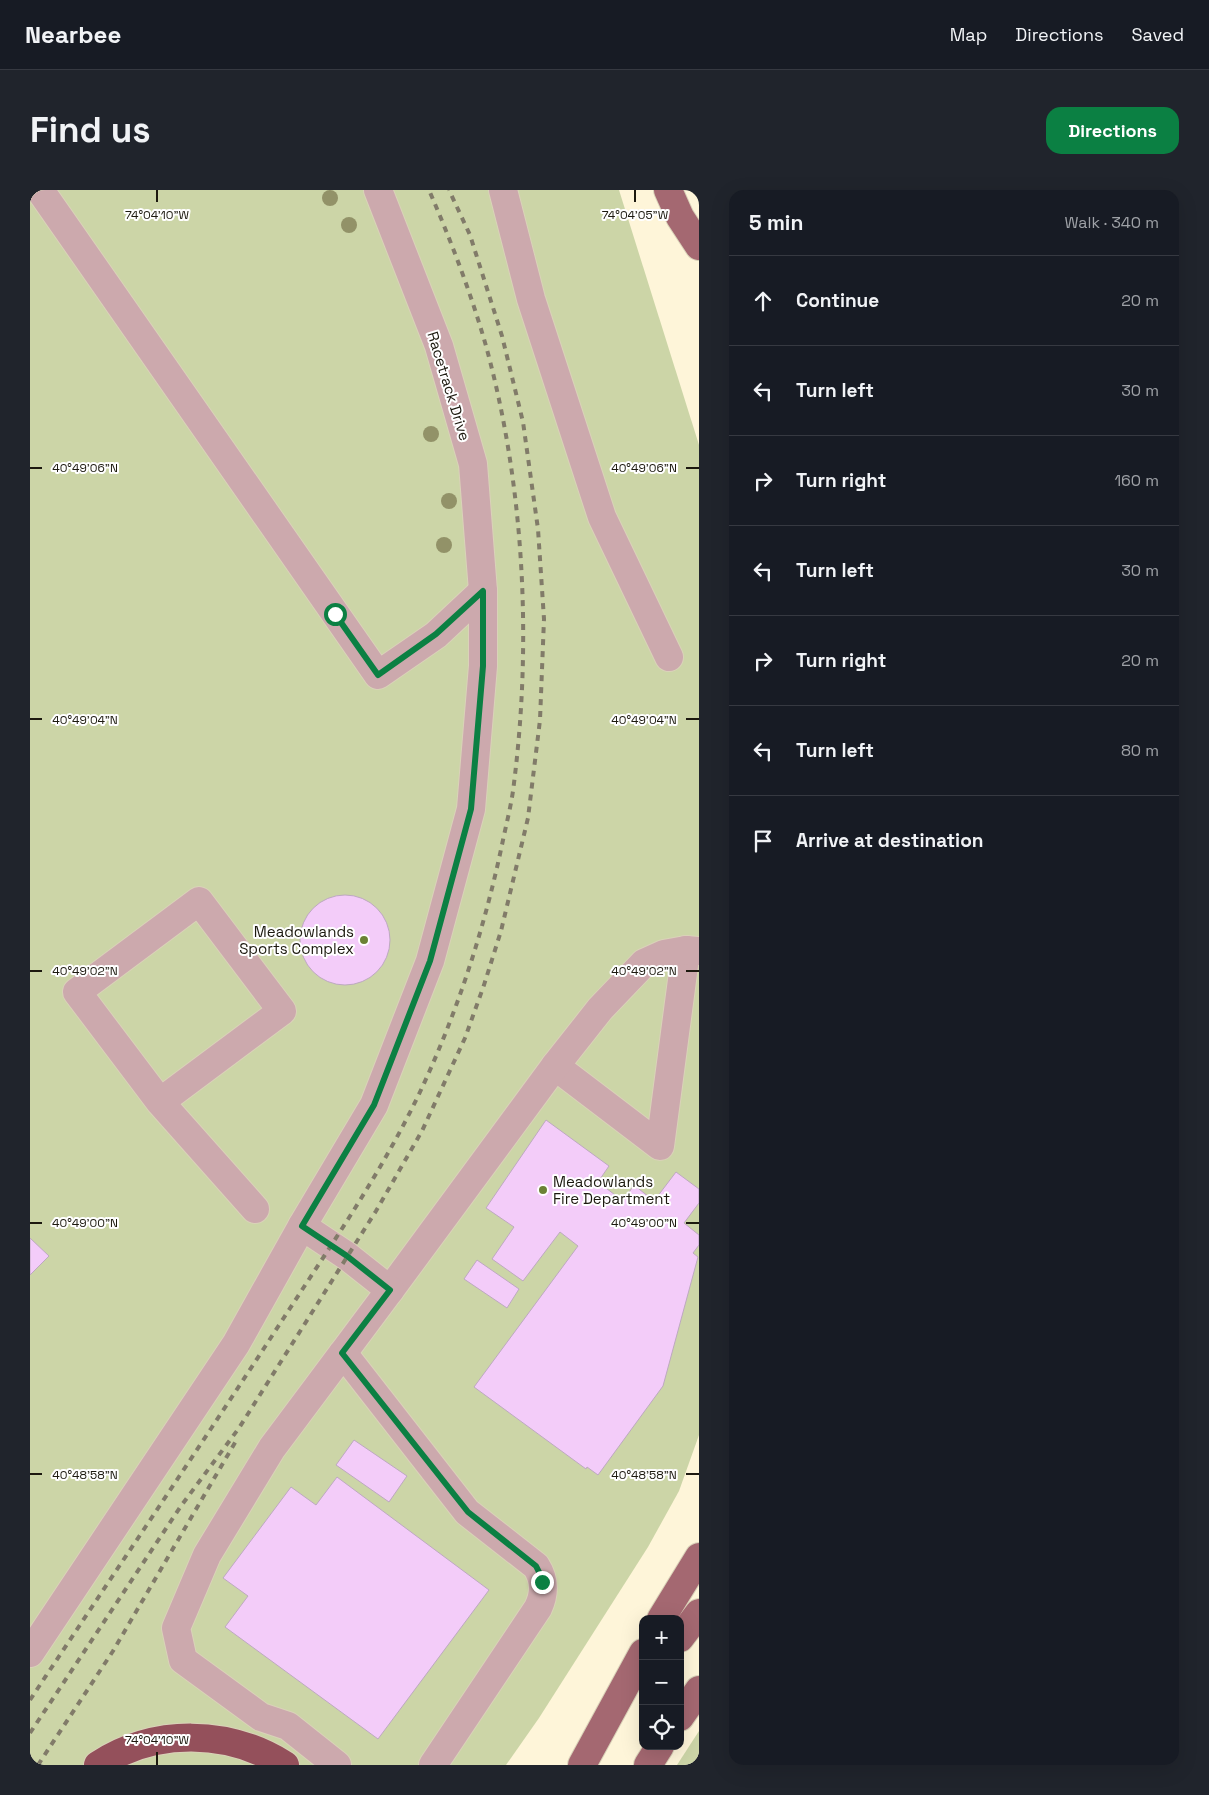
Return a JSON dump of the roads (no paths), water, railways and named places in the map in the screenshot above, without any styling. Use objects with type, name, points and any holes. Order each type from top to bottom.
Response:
[{"type":"highway","points":[[98,1765],[109,1758],[150,1742],[191,1737],[212,1738],[246,1746],[272,1756],[285,1765]]},
{"type":"main road","points":[[668,190],[699,263]]},
{"type":"main road","points":[[680,217],[699,246]]},
{"type":"main road","points":[[663,1615],[699,1558]]},
{"type":"main road","points":[[684,1633],[699,1613]]},
{"type":"main road","points":[[583,1765],[639,1660]]},
{"type":"main road","points":[[684,1711],[699,1690]]},
{"type":"main road","points":[[583,1765],[639,1692]]},
{"type":"main road","points":[[648,1765],[657,1750]]},
{"type":"street","points":[[40,190],[378,675],[436,634],[483,591]]},
{"type":"street","name":"Racetrack Drive","points":[[30,1653],[236,1344],[302,1226],[374,1105],[430,961],[471,809],[483,666],[483,591],[473,464],[439,346],[378,190]]},
{"type":"street","points":[[502,190],[531,299],[602,517],[669,657]]},
{"type":"street","points":[[160,1102],[282,1010],[199,901],[77,992],[160,1102],[255,1209]]},
{"type":"street","points":[[338,1765],[288,1726],[261,1717],[183,1660],[176,1628],[207,1554],[272,1448],[555,1066],[600,1009],[644,963],[664,954],[692,950],[660,1146],[555,1066]]},
{"type":"street","points":[[302,1226],[347,1256],[390,1290]]},
{"type":"street","points":[[342,1353],[468,1512],[536,1566],[544,1590],[538,1608],[433,1765]]},
{"type":"railway","points":[[30,1700],[252,1367],[373,1179],[405,1122],[434,1061],[458,1000],[488,905],[512,797],[520,729],[523,674],[521,563],[509,453],[499,399],[486,346],[460,267],[429,190]]},
{"type":"railway","points":[[30,1733],[181,1506],[239,1428],[376,1211],[422,1131],[465,1038],[501,931],[528,818],[540,720],[544,619],[538,529],[523,422],[502,336],[470,235],[449,190]]},
{"type":"railway","points":[[38,1765],[113,1651],[236,1441]]},
{"type":"place","name":"Meadowlands Sports Complex","points":[[364,940]]},
{"type":"place","name":"Meadowlands Fire Department","points":[[543,1190]]}]
